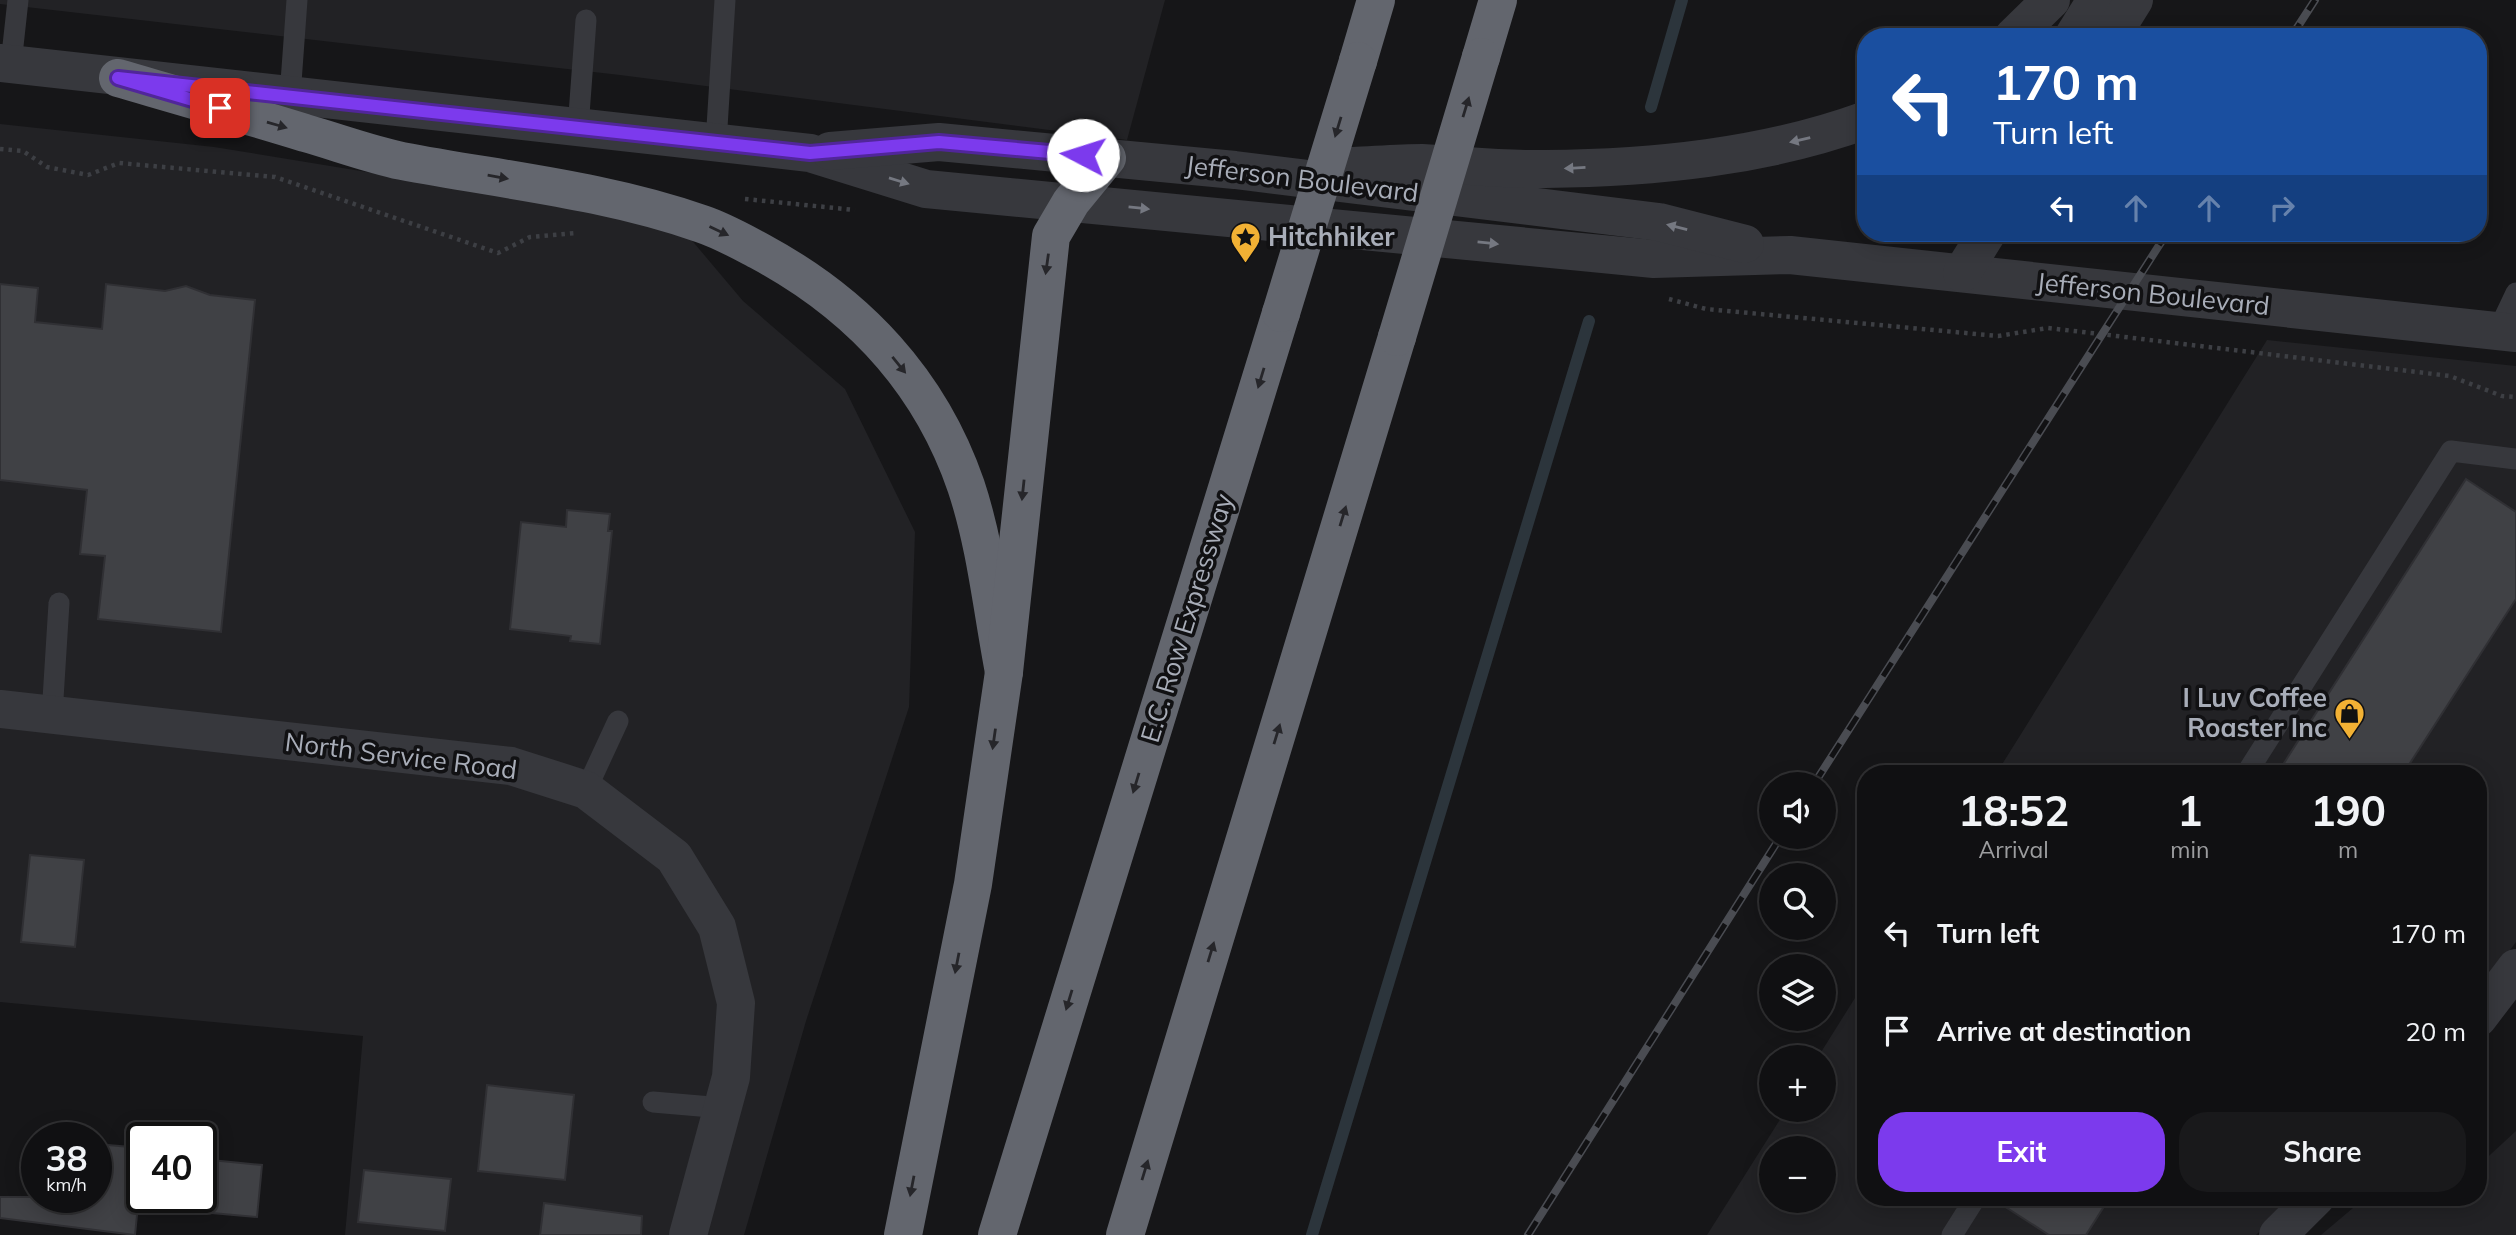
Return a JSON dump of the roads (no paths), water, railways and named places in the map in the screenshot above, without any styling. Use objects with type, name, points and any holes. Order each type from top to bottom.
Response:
[{"type":"highway","name":"E.C. Row Expressway","points":[[997,1235],[1376,0]]},
{"type":"highway","points":[[1125,1235],[1498,0]]},
{"type":"highway","points":[[118,78],[398,160],[633,204],[704,224],[799,272],[842,304],[880,341],[907,375],[940,427],[965,485],[981,538],[1004,671]]},
{"type":"highway","points":[[902,1235],[974,884],[1004,671],[1051,236],[1072,202],[1107,158]]},
{"type":"street","points":[[2022,28],[2051,0]]},
{"type":"street","points":[[2079,28],[2096,0]]},
{"type":"street","points":[[2117,28],[2134,0]]},
{"type":"street","name":"Jefferson Boulevard","points":[[5,63],[118,78],[810,153],[939,142],[1235,170],[1659,222],[1790,255]]},
{"type":"street","points":[[1235,170],[1419,163],[1545,170],[1664,162],[1743,154],[1826,134],[1857,123]]},
{"type":"street","name":"Jefferson Boulevard","points":[[810,153],[926,189],[1654,259],[1790,255],[2507,332]]},
{"type":"street","points":[[1962,273],[1968,242]]},
{"type":"street","points":[[1962,273],[1981,242]]},
{"type":"street","name":"North Service Road","points":[[0,709],[511,766],[586,790],[674,857],[717,927],[736,1003],[731,1077],[688,1235]]},
{"type":"street","points":[[2278,1235],[2307,1206]]},
{"type":"lane","points":[[5,63],[18,0]]},
{"type":"lane","points":[[290,96],[298,0]]},
{"type":"lane","points":[[716,143],[725,0]]},
{"type":"lane","points":[[578,128],[586,20]]},
{"type":"lane","points":[[2507,332],[2516,293]]},
{"type":"lane","points":[[2252,765],[2451,451],[2516,460]]},
{"type":"lane","points":[[52,715],[59,603]]},
{"type":"lane","points":[[586,790],[618,721]]},
{"type":"lane","points":[[653,1102],[723,1108]]},
{"type":"lane","points":[[1952,1235],[1970,1206]]},
{"type":"waterway","points":[[1651,107],[1682,0]]},
{"type":"waterway","points":[[1312,1235],[1589,321]]},
{"type":"railway","points":[[2297,28],[2315,0]]},
{"type":"railway","points":[[1822,772],[2161,242]]},
{"type":"railway","points":[[1528,1235],[1773,849]]},
{"type":"place","name":"Hitchhiker","points":[[1245,264]]},
{"type":"place","name":"I Luv Coffee Roaster Inc","points":[[2350,740]]}]
